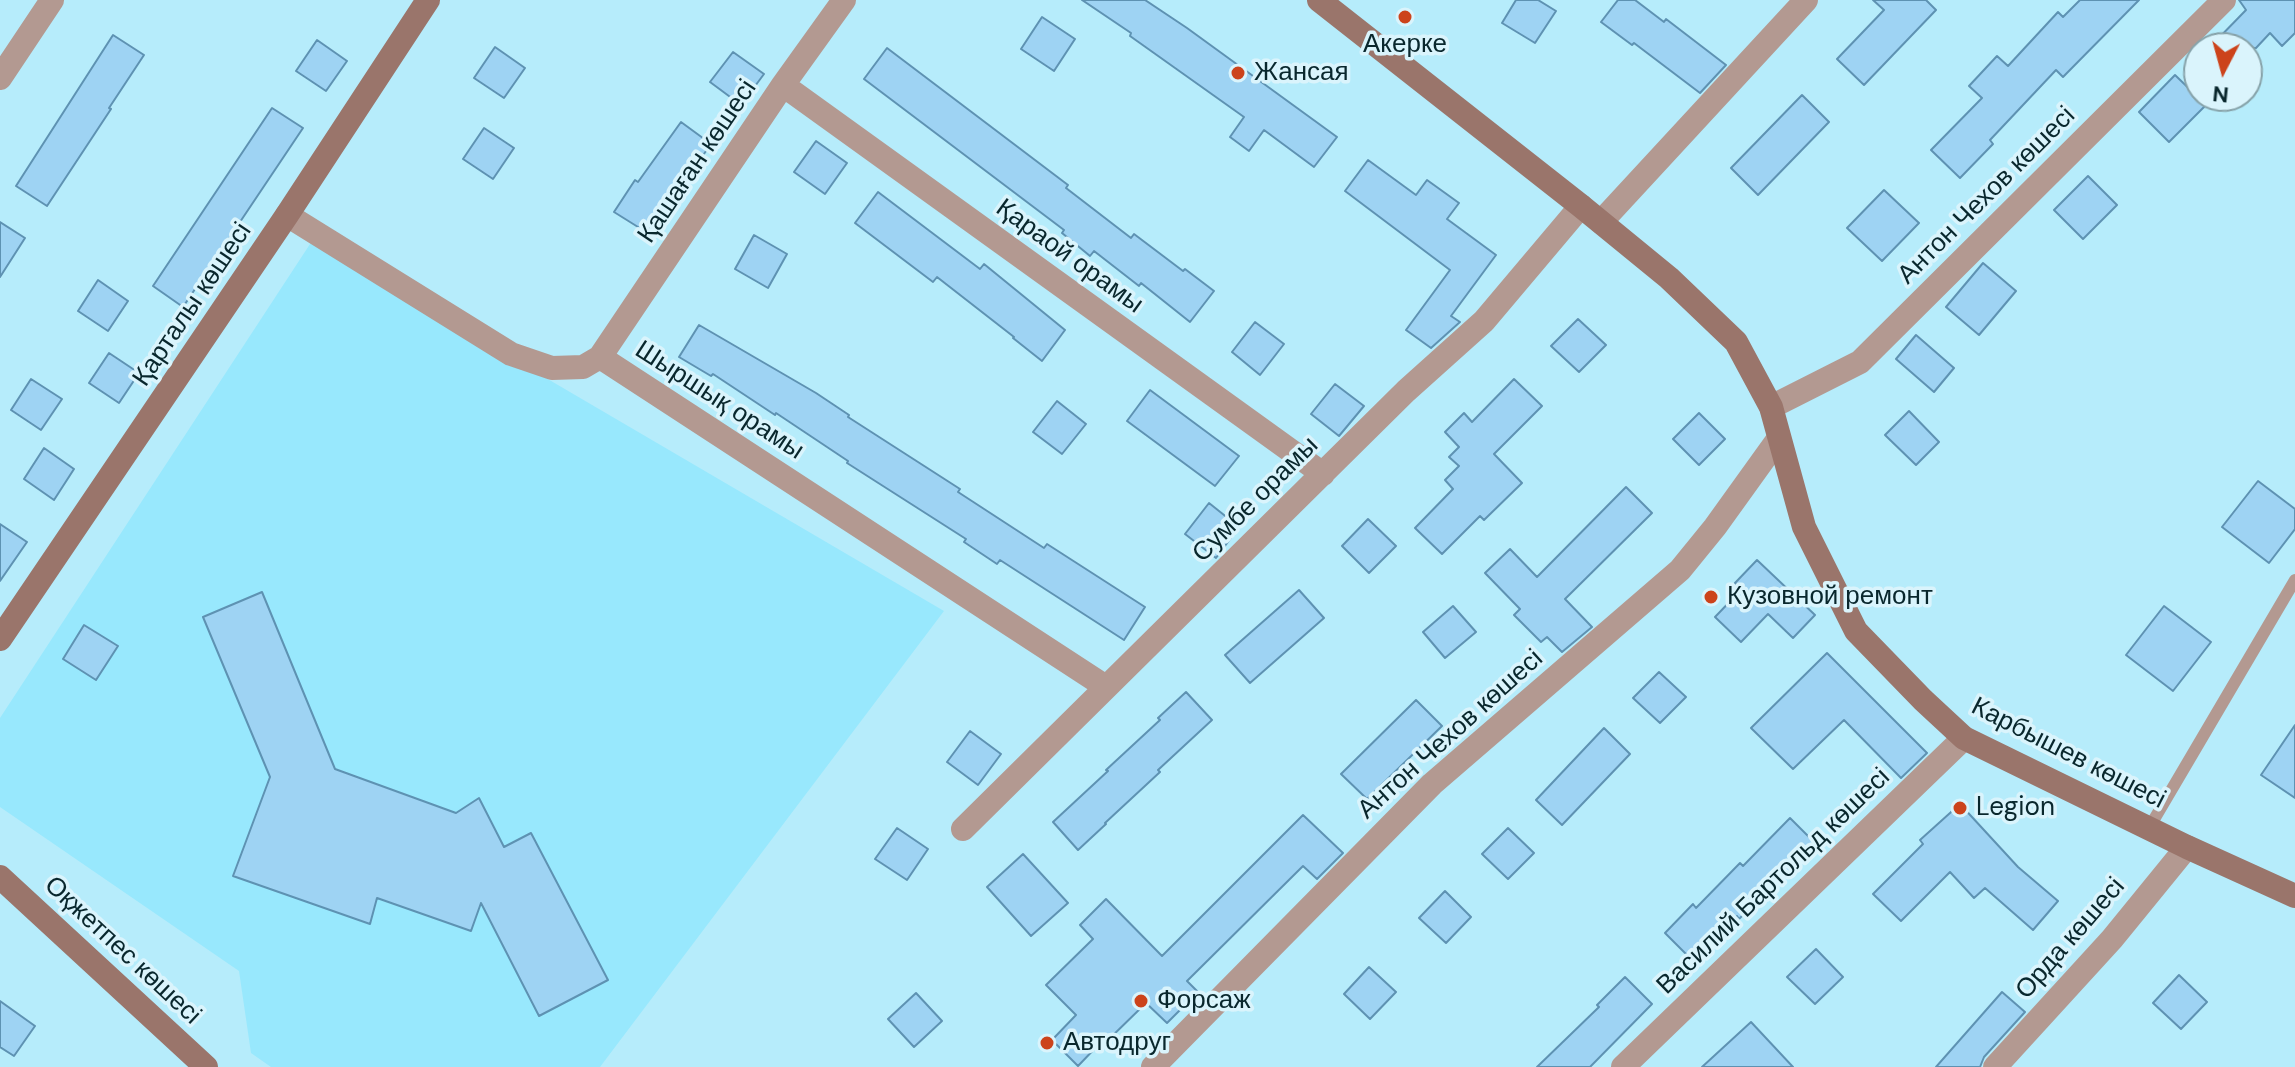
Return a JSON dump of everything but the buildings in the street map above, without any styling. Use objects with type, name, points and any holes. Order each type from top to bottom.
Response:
[{"type":"street","points":[[1,73],[52,0]]},
{"type":"street","name":"Қарталы көшесі","points":[[0,639],[287,215],[428,0]]},
{"type":"street","name":"Қашаған көшесі","points":[[600,357],[844,0]]},
{"type":"street","name":"Карбышев көшесі","points":[[1319,0],[1601,222],[1669,278],[1736,342],[1771,407],[1804,527],[1856,631],[1964,738],[2295,896]]},
{"type":"street","points":[[1601,222],[1806,0]]},
{"type":"street","name":"Антон Чехов көшесі","points":[[1771,407],[1860,362],[2224,0]]},
{"type":"street","name":"Қараой орамы","points":[[783,85],[1323,474]]},
{"type":"street","name":"Сумбе орамы","points":[[963,829],[1406,391],[1484,321],[1581,206]]},
{"type":"street","name":"Шыршық орамы","points":[[287,215],[511,354],[552,368],[583,367],[600,357],[1106,687]]},
{"type":"street","name":"Антон Чехов көшесі","points":[[1153,1067],[1432,784],[1680,570],[1779,438]]},
{"type":"street","name":"Василий Бартольд көшесі","points":[[1623,1067],[1964,738]]},
{"type":"street","name":"Орда көшесі","points":[[1995,1067],[2112,939],[2187,847]]},
{"type":"street","name":"Оқжетпес көшесі","points":[[0,877],[206,1067]]},
{"type":"lane","points":[[2149,828],[2295,580]]},
{"type":"shaded area","points":[[312,241],[944,611],[600,1067],[271,1067],[251,1053],[239,971],[0,807],[0,718]]},
{"type":"place","name":"Акерке","points":[[1405,17]]},
{"type":"place","name":"Жансая","points":[[1238,73]]},
{"type":"place","name":"Кузовной ремонт","points":[[1711,597]]},
{"type":"place","name":"Legion","points":[[1960,808]]},
{"type":"place","name":"Форсаж","points":[[1141,1001]]},
{"type":"place","name":"Автодруг","points":[[1047,1043]]}]
